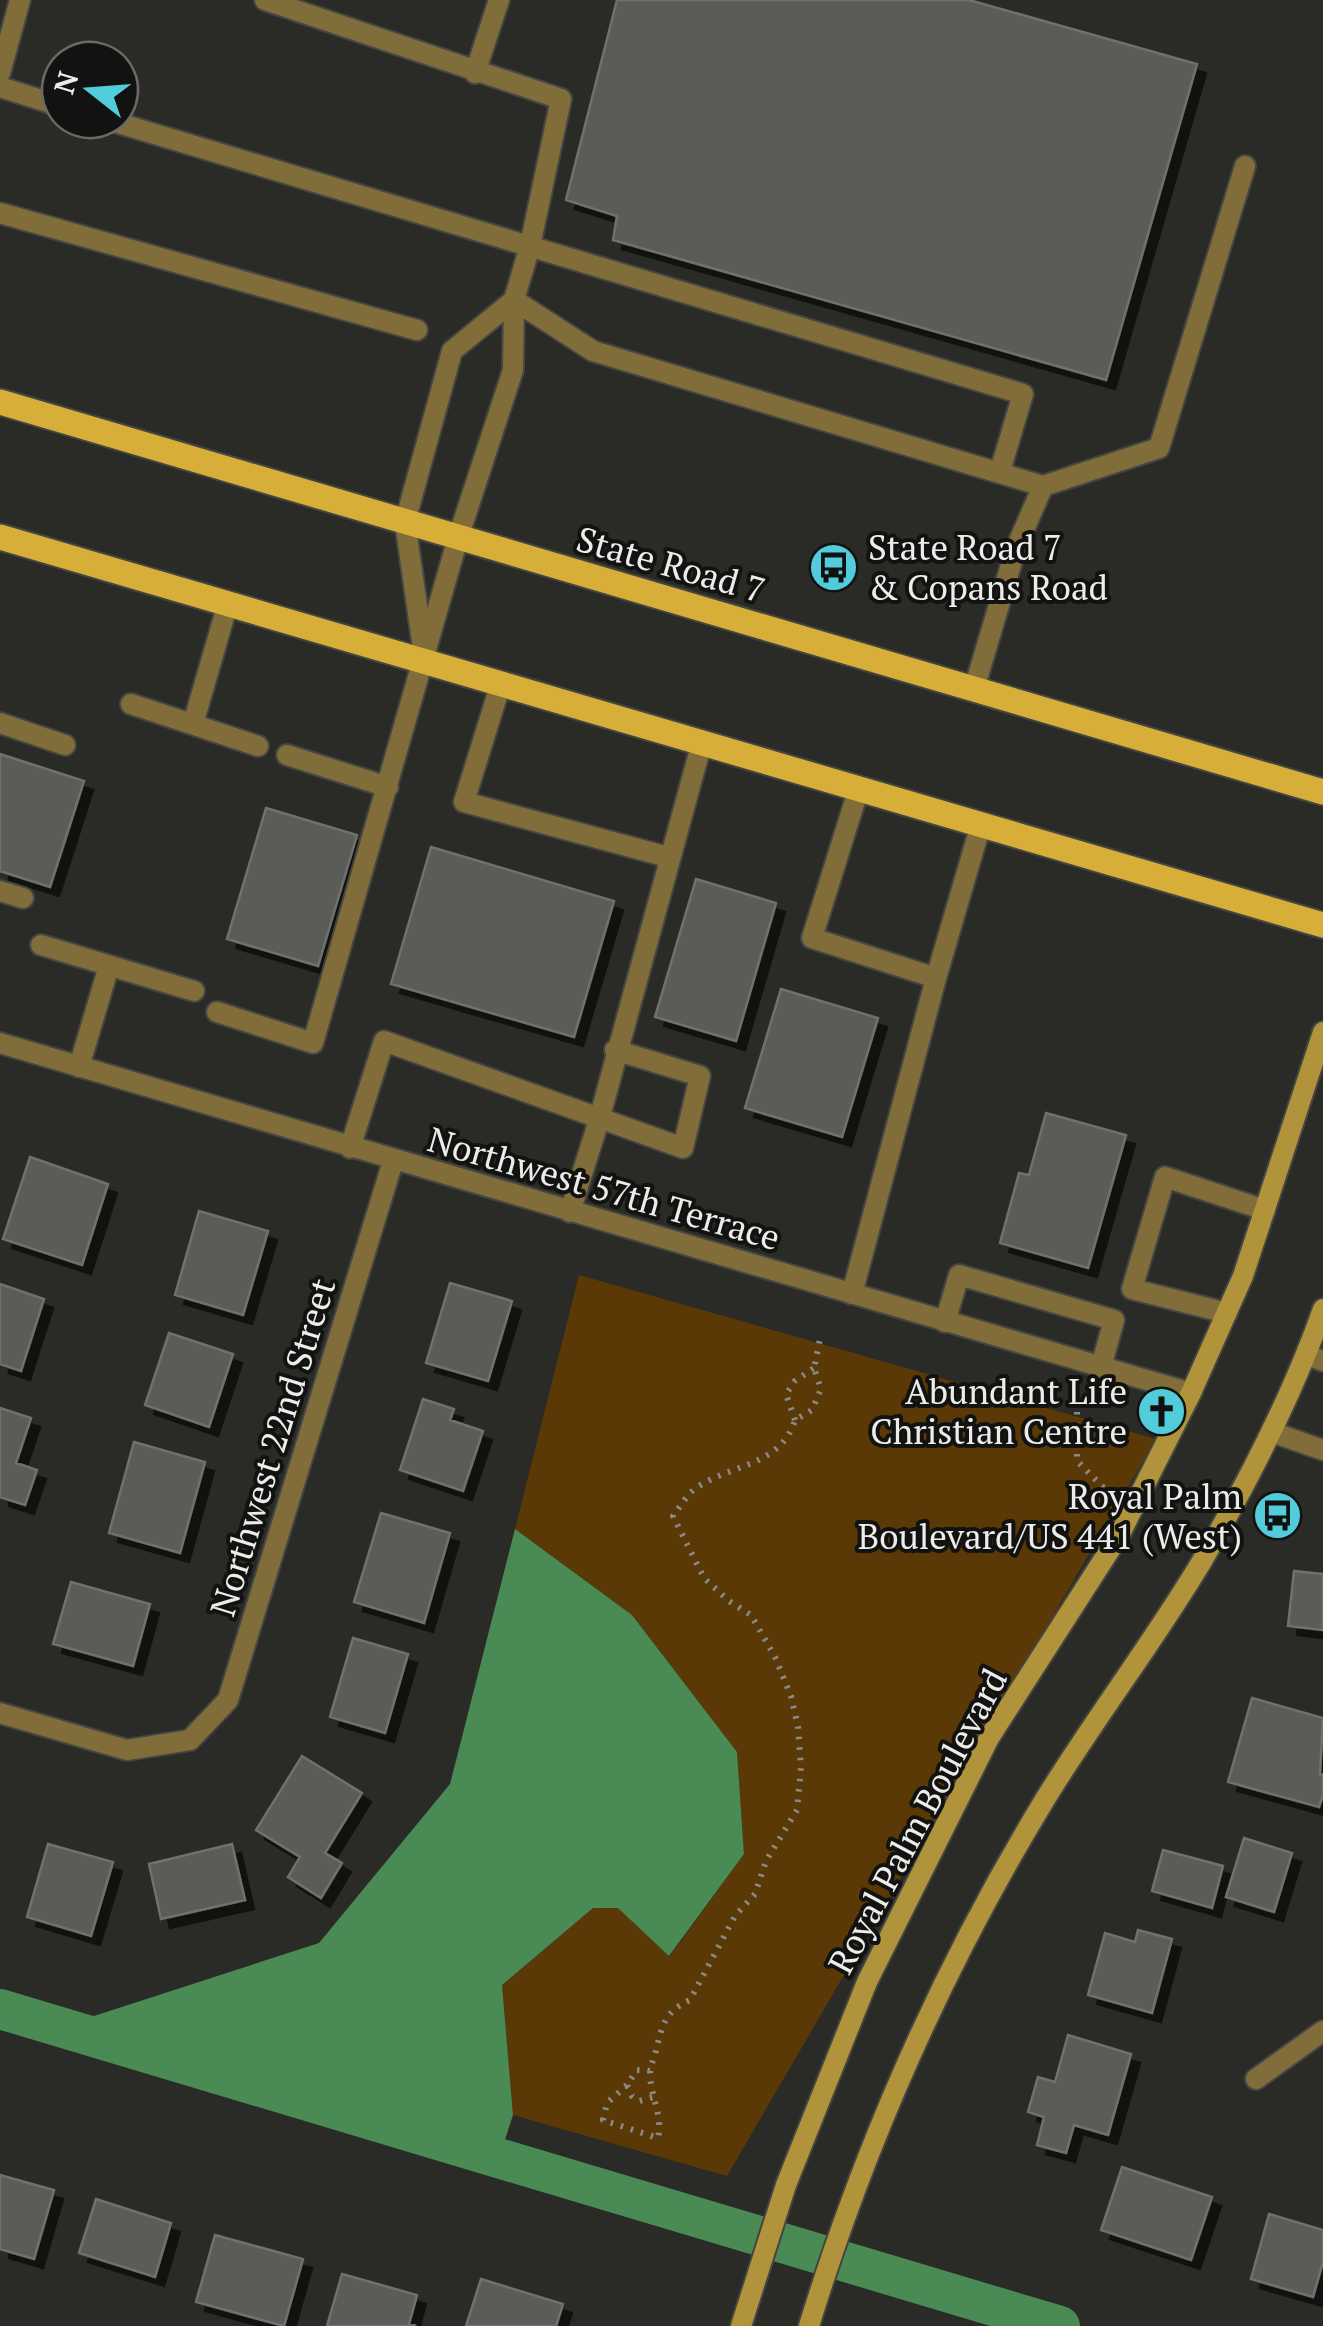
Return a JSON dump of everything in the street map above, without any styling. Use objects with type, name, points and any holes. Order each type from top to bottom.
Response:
[{"type":"main road","name":"State Road 7","points":[[0,402],[1323,792]]},
{"type":"main road","points":[[0,537],[1323,925]]},
{"type":"main road","name":"Royal Palm Boulevard","points":[[740,2326],[786,2185],[867,1982],[990,1738],[1120,1534],[1192,1394],[1265,1210],[1323,1032]]},
{"type":"main road","points":[[811,2320],[850,2205],[902,2080],[986,1908],[1043,1803],[1201,1562],[1315,1358],[1323,1308]]},
{"type":"street","points":[[0,73],[20,0]]},
{"type":"street","points":[[216,1012],[313,1043],[458,538],[513,370],[514,300],[530,246],[561,100],[264,0]]},
{"type":"street","points":[[474,73],[499,0]]},
{"type":"street","points":[[0,88],[40,100]]},
{"type":"street","points":[[140,130],[1024,394],[1000,472]]},
{"type":"street","points":[[514,300],[593,351],[1043,486],[1159,448],[1245,166]]},
{"type":"street","points":[[0,213],[417,330]]},
{"type":"street","points":[[424,660],[405,522],[452,351],[514,300]]},
{"type":"street","points":[[974,689],[1016,548],[1043,486]]},
{"type":"street","points":[[193,724],[228,603]]},
{"type":"street","points":[[502,683],[464,802],[668,858]]},
{"type":"street","points":[[131,704],[258,746]]},
{"type":"street","points":[[0,723],[66,746]]},
{"type":"street","points":[[570,1212],[599,1120],[702,742]]},
{"type":"street","points":[[287,755],[388,787]]},
{"type":"street","points":[[859,788],[812,938],[936,978]]},
{"type":"street","points":[[852,1294],[981,824]]},
{"type":"street","points":[[0,891],[23,898]]},
{"type":"street","points":[[41,945],[194,992]]},
{"type":"street","points":[[78,1067],[109,966]]},
{"type":"street","points":[[350,1148],[384,1041],[683,1148],[700,1076],[615,1050]]},
{"type":"street","name":"Northwest 57th Terrace","points":[[0,1043],[1192,1394]]},
{"type":"street","name":"Northwest 22nd Street","points":[[0,1713],[127,1750],[190,1740],[228,1700],[393,1161]]},
{"type":"street","points":[[1227,1313],[1132,1288],[1165,1177],[1265,1210]]},
{"type":"street","points":[[945,1322],[959,1275],[994,1285],[1114,1320],[1101,1367]]},
{"type":"street","points":[[1272,1432],[1323,1450]]},
{"type":"street","points":[[1256,2078],[1323,2031]]},
{"type":"path","points":[[795,1420],[812,1410],[822,1389],[814,1368],[820,1339]]},
{"type":"path","points":[[650,2072],[637,2070],[607,2103],[603,2120],[658,2138],[662,2119],[650,2072],[659,2028],[677,2006],[690,2000],[735,1916],[755,1894],[766,1861],[797,1810],[801,1767],[792,1696],[775,1657],[751,1615],[704,1578],[672,1516],[695,1488],[768,1457],[789,1438],[795,1420],[786,1394],[795,1381],[814,1368]]},
{"type":"path","points":[[1077,1412],[1077,1461],[1111,1495]]},
{"type":"path","points":[[627,2085],[639,2101],[654,2097]]},
{"type":"shaded area","points":[[579,1275],[1156,1439],[727,2176],[513,2115],[502,1985],[593,1908],[618,1907],[670,1956],[744,1854],[737,1752],[632,1615],[515,1529]]},
{"type":"shaded area","points":[[515,1529],[632,1615],[737,1752],[744,1854],[669,1956],[618,1908],[593,1908],[502,1985],[513,2115],[499,2158],[60,2027],[319,1943],[450,1784]]},
{"type":"building","points":[[617,0],[969,0],[1197,64],[1106,380],[613,240],[617,216],[566,200]]},
{"type":"building","points":[[0,754],[84,781],[50,887],[0,871]]},
{"type":"building","points":[[266,808],[357,835],[318,966],[227,939]]},
{"type":"building","points":[[431,847],[614,901],[574,1037],[391,984]]},
{"type":"building","points":[[696,879],[776,903],[736,1041],[655,1017]]},
{"type":"building","points":[[781,989],[878,1018],[842,1137],[745,1108]]},
{"type":"building","points":[[1046,1113],[1126,1135],[1088,1268],[1000,1243],[1019,1173],[1029,1175]]},
{"type":"building","points":[[30,1157],[108,1184],[82,1265],[3,1239]]},
{"type":"building","points":[[199,1211],[268,1231],[243,1315],[175,1295]]},
{"type":"building","points":[[450,1283],[512,1301],[488,1381],[426,1363]]},
{"type":"building","points":[[0,1284],[44,1299],[21,1371],[0,1364]]},
{"type":"building","points":[[169,1333],[233,1354],[209,1427],[145,1405]]},
{"type":"building","points":[[423,1399],[454,1409],[450,1420],[483,1431],[463,1491],[400,1470]]},
{"type":"building","points":[[0,1408],[31,1418],[16,1463],[37,1470],[25,1505],[0,1497]]},
{"type":"building","points":[[134,1442],[205,1462],[180,1553],[109,1533]]},
{"type":"building","points":[[381,1513],[450,1533],[424,1623],[354,1602]]},
{"type":"building","points":[[1294,1571],[1323,1574],[1323,1630],[1288,1626]]},
{"type":"building","points":[[71,1582],[150,1604],[133,1666],[53,1644]]},
{"type":"building","points":[[353,1638],[408,1654],[385,1733],[330,1717]]},
{"type":"building","points":[[1252,1698],[1323,1718],[1323,1795],[1319,1807],[1228,1782]]},
{"type":"building","points":[[302,1756],[362,1793],[325,1853],[342,1863],[321,1898],[288,1877],[300,1857],[256,1830]]},
{"type":"building","points":[[1244,1838],[1292,1853],[1274,1912],[1226,1897]]},
{"type":"building","points":[[48,1844],[113,1862],[91,1936],[27,1917]]},
{"type":"building","points":[[232,1844],[245,1900],[161,1919],[149,1864]]},
{"type":"building","points":[[1163,1850],[1223,1866],[1212,1908],[1152,1891]]},
{"type":"building","points":[[1138,1930],[1172,1939],[1152,2013],[1088,1995],[1105,1933],[1135,1942]]},
{"type":"building","points":[[1068,2035],[1131,2054],[1108,2135],[1074,2125],[1066,2153],[1037,2145],[1044,2117],[1028,2112],[1038,2077],[1055,2082]]},
{"type":"building","points":[[1122,2167],[1212,2197],[1191,2260],[1101,2230]]},
{"type":"building","points":[[0,2175],[54,2190],[34,2259],[0,2249]]},
{"type":"building","points":[[96,2199],[171,2223],[155,2277],[79,2253]]},
{"type":"building","points":[[1269,2214],[1323,2230],[1323,2262],[1313,2297],[1251,2279]]},
{"type":"building","points":[[215,2235],[303,2259],[284,2326],[196,2302]]},
{"type":"building","points":[[342,2274],[417,2295],[409,2324],[416,2326],[327,2326]]},
{"type":"building","points":[[481,2279],[563,2304],[556,2326],[466,2326]]},
{"type":"waterway","points":[[0,2009],[1060,2326]]},
{"type":"place","name":"State Road 7 & Copans Road","points":[[833,567]]},
{"type":"place","name":"Abundant Life Christian Centre","points":[[1162,1411]]},
{"type":"place","name":"Royal Palm Boulevard/US 441 (West)","points":[[1277,1516]]}]
